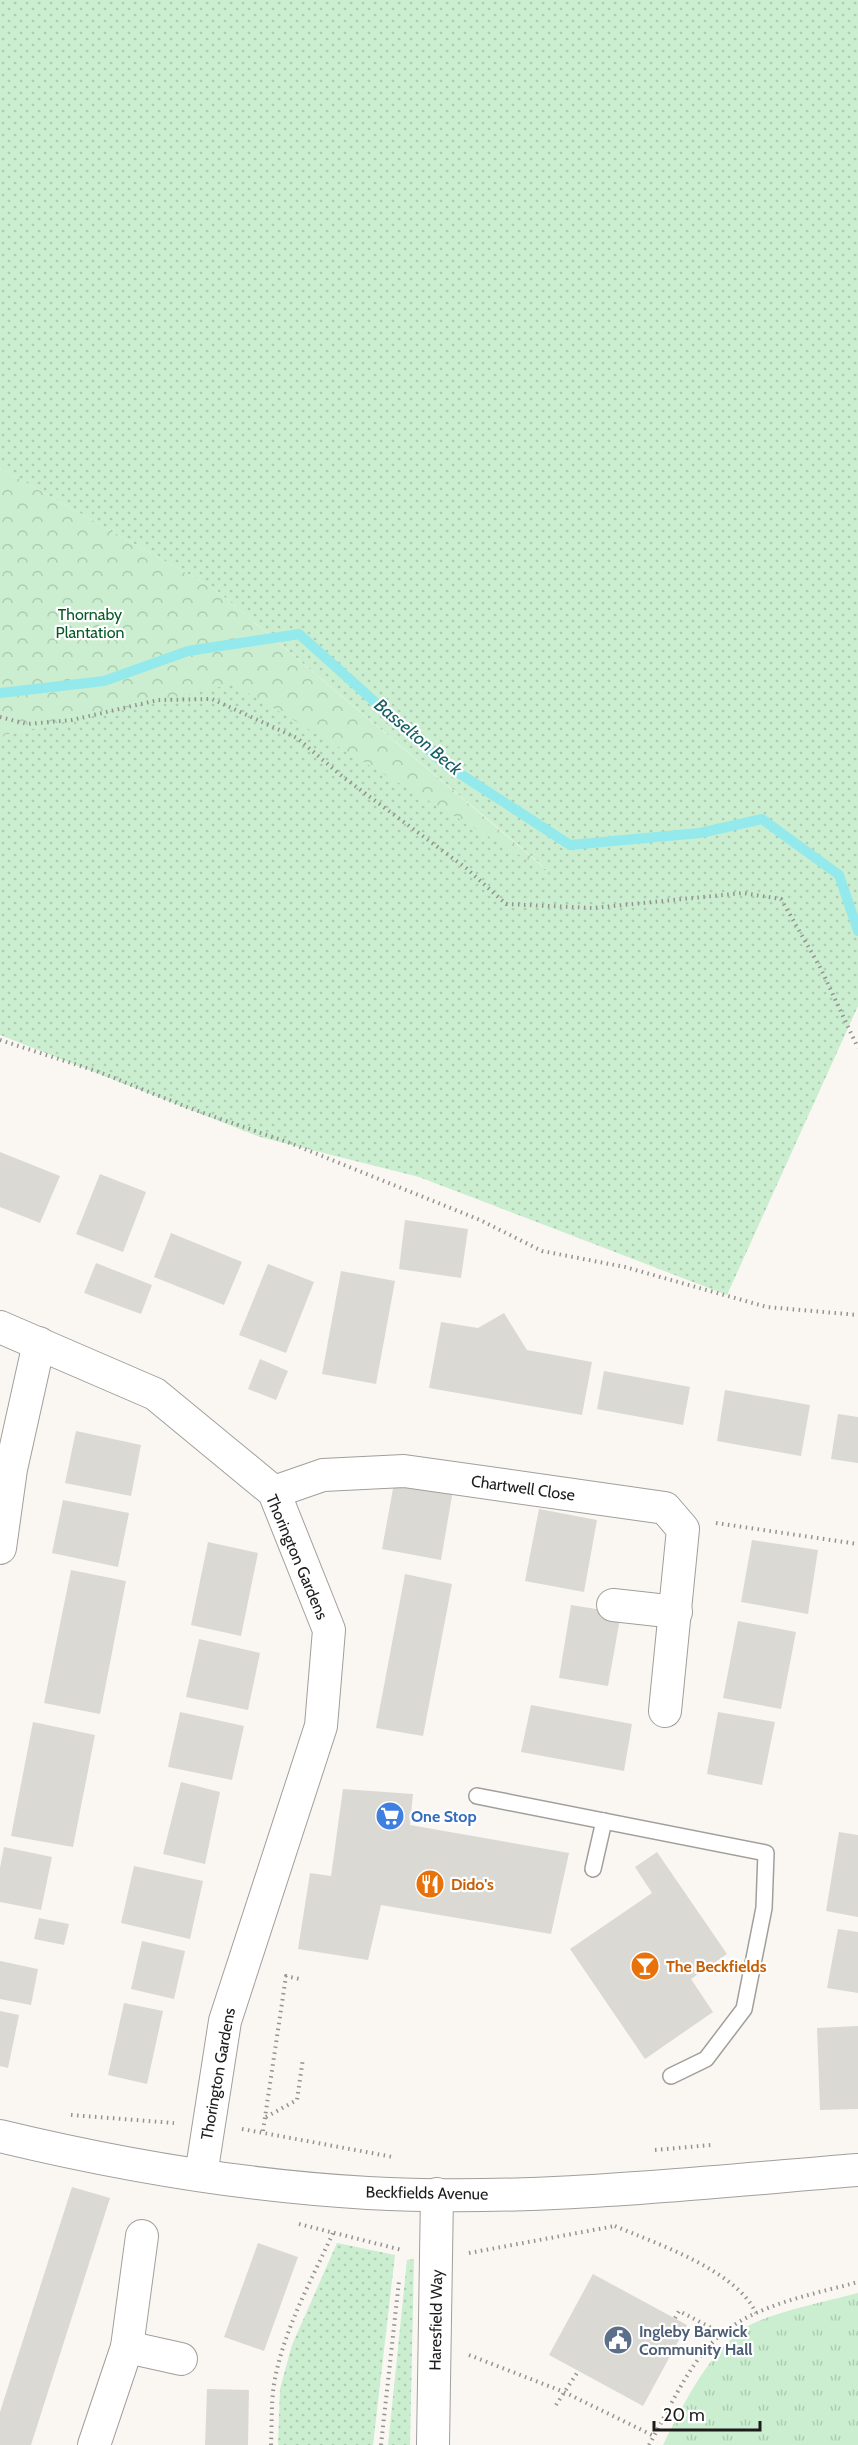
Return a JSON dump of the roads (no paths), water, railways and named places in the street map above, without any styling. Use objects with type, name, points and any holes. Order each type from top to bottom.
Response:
[{"type":"street","name":"Thorington Gardens","points":[[0,1327],[155,1394],[274,1492],[329,1630],[321,1726],[225,2021],[201,2175]]},
{"type":"street","points":[[0,1548],[11,1468],[39,1343]]},
{"type":"street","name":"Chartwell Close","points":[[274,1492],[323,1475],[404,1471],[665,1508],[683,1529],[676,1612]]},
{"type":"street","points":[[613,1605],[676,1612],[665,1711]]},
{"type":"street","name":"Beckfields Avenue","points":[[0,2136],[70,2153],[201,2175],[368,2193],[567,2193],[858,2170]]},
{"type":"street","name":"Haresfield Way","points":[[433,2445],[436,2194]]},
{"type":"street","points":[[94,2445],[128,2347],[142,2236]]},
{"type":"street","points":[[128,2347],[181,2359]]},
{"type":"lane","points":[[477,1796],[766,1853],[764,1908],[744,2009],[706,2059],[671,2076]]},
{"type":"lane","points":[[593,1869],[604,1821]]},
{"type":"waterway","name":"Basselton Beck","points":[[0,693],[104,681],[188,651],[299,634],[442,762],[570,845],[700,833],[762,819],[839,875],[858,931]]},
{"type":"place","name":"One Stop","points":[[390,1816]]},
{"type":"place","name":"Dido's","points":[[430,1884]]},
{"type":"place","name":"The Beckfields","points":[[645,1966]]},
{"type":"place","name":"Ingleby Barwick Community Hall","points":[[618,2340]]},
{"type":"park label","name":"Thornaby Plantation","points":[[90,623]]}]
